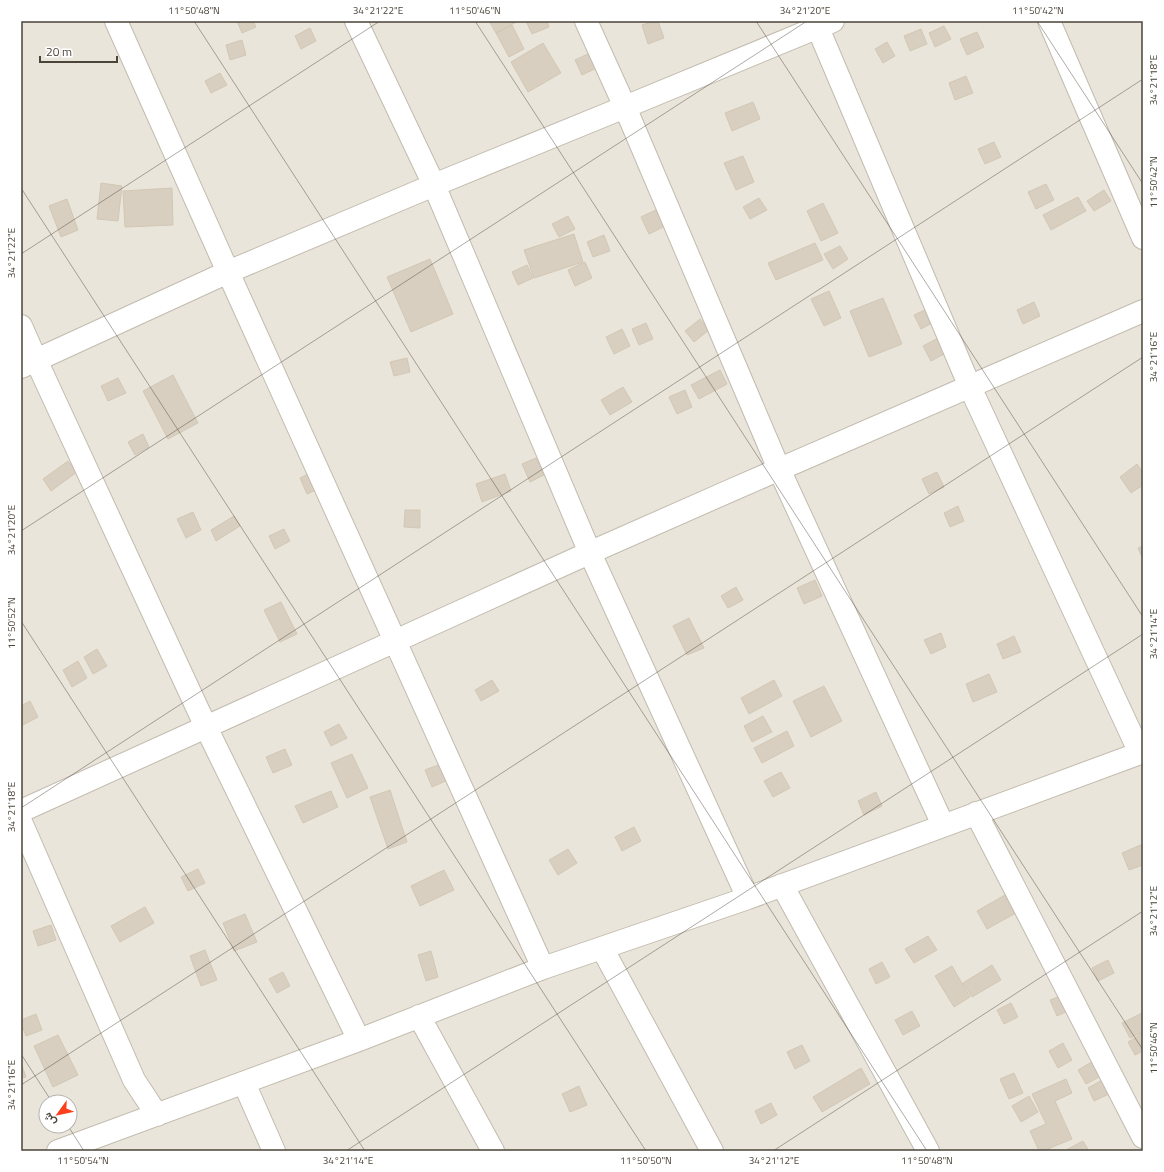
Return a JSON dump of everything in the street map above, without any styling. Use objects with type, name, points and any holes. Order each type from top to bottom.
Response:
[{"type":"street","points":[[116,21],[394,641],[543,968]]},
{"type":"street","points":[[356,21],[434,185],[590,553],[748,898]]},
{"type":"street","points":[[586,21],[625,107],[779,469],[943,825]]},
{"type":"street","points":[[1049,21],[1143,238]]},
{"type":"street","points":[[28,363],[228,272],[434,185],[625,107],[822,23],[970,387],[1141,753],[748,898],[543,968],[359,1040],[58,1151]]},
{"type":"street","points":[[21,811],[590,553],[1143,311]]},
{"type":"street","points":[[21,326],[28,363],[359,1040]]},
{"type":"street","points":[[976,813],[1143,1138]]},
{"type":"street","points":[[21,822],[134,1080],[157,1115]]},
{"type":"street","points":[[782,885],[928,1151]]},
{"type":"street","points":[[602,948],[712,1151]]},
{"type":"street","points":[[419,1016],[493,1151]]},
{"type":"street","points":[[244,1083],[274,1151]]},
{"type":"shaded area","points":[[21,21],[1143,21],[1143,1151],[21,1151]]},
{"type":"building","points":[[237,21],[253,21],[256,27],[242,33]]},
{"type":"building","points":[[489,21],[518,21],[496,33]]},
{"type":"building","points":[[526,21],[547,21],[549,27],[532,34]]},
{"type":"building","points":[[658,21],[664,38],[648,44],[642,25]]},
{"type":"building","points":[[512,25],[524,49],[509,57],[496,33]]},
{"type":"building","points":[[944,26],[951,39],[935,47],[929,33]]},
{"type":"building","points":[[310,28],[316,41],[301,49],[295,36]]},
{"type":"building","points":[[921,29],[927,44],[910,51],[904,36]]},
{"type":"building","points":[[977,32],[984,47],[967,55],[960,39]]},
{"type":"building","points":[[242,40],[246,55],[230,60],[226,45]]},
{"type":"building","points":[[887,42],[895,56],[883,63],[875,49]]},
{"type":"building","points":[[543,43],[561,73],[528,92],[511,62]]},
{"type":"building","points":[[592,52],[599,67],[582,75],[575,60]]},
{"type":"building","points":[[220,73],[227,85],[211,93],[205,81]]},
{"type":"building","points":[[966,76],[973,93],[955,100],[949,83]]},
{"type":"building","points":[[753,102],[760,119],[732,131],[725,113]]},
{"type":"building","points":[[994,142],[1001,157],[985,164],[978,149]]},
{"type":"building","points":[[743,156],[754,182],[736,190],[724,163]]},
{"type":"building","points":[[101,183],[122,186],[118,221],[97,219]]},
{"type":"building","points":[[1046,184],[1054,200],[1036,209],[1028,192]]},
{"type":"building","points":[[172,188],[173,225],[125,227],[123,191]]},
{"type":"building","points":[[1104,190],[1111,201],[1094,211],[1087,201]]},
{"type":"building","points":[[1078,197],[1086,211],[1051,230],[1043,215]]},
{"type":"building","points":[[759,198],[767,210],[750,219],[743,207]]},
{"type":"building","points":[[67,199],[78,230],[61,237],[49,206]]},
{"type":"building","points":[[823,203],[838,233],[821,241],[807,211]]},
{"type":"building","points":[[658,209],[665,226],[649,234],[641,217]]},
{"type":"building","points":[[568,216],[575,229],[559,237],[552,224]]},
{"type":"building","points":[[574,234],[583,262],[534,278],[524,250]]},
{"type":"building","points":[[604,235],[610,251],[593,257],[587,242]]},
{"type":"building","points":[[815,243],[823,260],[776,280],[768,263]]},
{"type":"building","points":[[840,246],[848,259],[833,269],[824,254]]},
{"type":"building","points":[[430,259],[453,314],[411,332],[387,277]]},
{"type":"building","points":[[585,262],[592,278],[575,286],[568,270]]},
{"type":"building","points":[[527,265],[533,278],[518,285],[512,272]]},
{"type":"building","points":[[829,291],[841,318],[824,326],[811,299]]},
{"type":"building","points":[[883,298],[902,344],[869,357],[850,311]]},
{"type":"building","points":[[1034,302],[1040,316],[1023,324],[1017,310]]},
{"type":"building","points":[[927,309],[934,322],[921,329],[914,315]]},
{"type":"building","points":[[700,319],[709,330],[694,342],[685,331]]},
{"type":"building","points":[[646,323],[653,339],[639,345],[632,329]]},
{"type":"building","points":[[622,329],[630,346],[614,354],[606,337]]},
{"type":"building","points":[[940,337],[948,352],[931,361],[923,346]]},
{"type":"building","points":[[407,358],[410,372],[394,376],[390,362]]},
{"type":"building","points":[[720,370],[727,384],[699,399],[691,385]]},
{"type":"building","points":[[173,375],[198,423],[168,439],[143,391]]},
{"type":"building","points":[[118,378],[126,393],[108,401],[101,386]]},
{"type":"building","points":[[623,387],[632,402],[610,415],[601,400]]},
{"type":"building","points":[[685,390],[692,407],[677,414],[669,397]]},
{"type":"building","points":[[143,434],[149,447],[135,455],[128,442]]},
{"type":"building","points":[[536,458],[544,475],[530,482],[522,464]]},
{"type":"building","points":[[68,461],[77,472],[51,491],[43,479]]},
{"type":"building","points":[[1137,464],[1143,473],[1143,485],[1131,493],[1120,477]]},
{"type":"building","points":[[318,469],[325,486],[307,494],[300,478]]},
{"type":"building","points":[[937,472],[944,487],[929,494],[922,479]]},
{"type":"building","points":[[505,474],[511,491],[482,502],[476,484]]},
{"type":"building","points":[[958,506],[964,521],[950,527],[944,513]]},
{"type":"building","points":[[405,510],[420,510],[420,528],[404,527]]},
{"type":"building","points":[[193,512],[201,530],[186,538],[177,519]]},
{"type":"building","points":[[234,516],[240,526],[216,541],[211,530]]},
{"type":"building","points":[[284,529],[290,541],[275,549],[269,536]]},
{"type":"building","points":[[1143,546],[1143,559],[1138,548]]},
{"type":"building","points":[[815,580],[822,596],[804,604],[797,588]]},
{"type":"building","points":[[736,587],[743,600],[728,608],[721,596]]},
{"type":"building","points":[[281,602],[297,634],[280,642],[264,610]]},
{"type":"building","points":[[689,618],[704,648],[687,655],[673,626]]},
{"type":"building","points":[[941,633],[946,647],[931,654],[924,640]]},
{"type":"building","points":[[1014,636],[1021,652],[1003,659],[997,644]]},
{"type":"building","points":[[97,649],[107,666],[93,674],[84,657]]},
{"type":"building","points":[[78,661],[87,678],[72,687],[63,670]]},
{"type":"building","points":[[989,674],[997,692],[973,702],[966,684]]},
{"type":"building","points":[[492,680],[499,691],[481,701],[475,690]]},
{"type":"building","points":[[774,680],[782,696],[749,714],[741,698]]},
{"type":"building","points":[[824,686],[842,721],[811,737],[793,701]]},
{"type":"building","points":[[30,701],[38,717],[21,726],[21,706]]},
{"type":"building","points":[[763,716],[772,732],[752,742],[744,726]]},
{"type":"building","points":[[339,724],[347,738],[331,746],[324,732]]},
{"type":"building","points":[[787,731],[794,746],[762,763],[754,748]]},
{"type":"building","points":[[285,749],[292,765],[273,773],[266,757]]},
{"type":"building","points":[[352,754],[368,788],[347,798],[331,763]]},
{"type":"building","points":[[441,764],[448,780],[432,787],[425,770]]},
{"type":"building","points":[[781,772],[790,788],[773,797],[764,781]]},
{"type":"building","points":[[390,790],[407,842],[388,849],[370,797]]},
{"type":"building","points":[[331,791],[338,807],[303,823],[295,806]]},
{"type":"building","points":[[876,792],[882,806],[864,815],[858,801]]},
{"type":"building","points":[[634,827],[641,841],[622,851],[615,837]]},
{"type":"building","points":[[1143,844],[1143,865],[1129,870],[1122,853]]},
{"type":"building","points":[[568,849],[577,863],[558,875],[549,860]]},
{"type":"building","points":[[198,869],[205,883],[188,891],[181,877]]},
{"type":"building","points":[[444,870],[454,890],[420,906],[411,886]]},
{"type":"building","points":[[1005,895],[1016,913],[987,929],[977,911]]},
{"type":"building","points":[[145,907],[154,923],[120,942],[111,926]]},
{"type":"building","points":[[245,914],[257,942],[234,951],[223,923]]},
{"type":"building","points":[[51,925],[56,940],[38,946],[33,931]]},
{"type":"building","points":[[928,936],[937,950],[914,963],[905,949]]},
{"type":"building","points":[[205,950],[217,980],[201,986],[190,956]]},
{"type":"building","points":[[431,951],[438,977],[426,981],[418,955]]},
{"type":"building","points":[[1108,960],[1114,973],[1098,981],[1092,968]]},
{"type":"building","points":[[882,962],[890,977],[876,984],[869,969]]},
{"type":"building","points":[[992,965],[1001,980],[972,997],[963,983]]},
{"type":"building","points":[[952,966],[970,997],[954,1007],[935,976]]},
{"type":"building","points":[[283,972],[290,986],[277,993],[269,979]]},
{"type":"building","points":[[1063,995],[1070,1010],[1057,1016],[1050,1000]]},
{"type":"building","points":[[1011,1003],[1018,1017],[1004,1024],[997,1010]]},
{"type":"building","points":[[912,1011],[920,1026],[903,1035],[895,1020]]},
{"type":"building","points":[[1142,1013],[1143,1032],[1130,1038],[1122,1023]]},
{"type":"building","points":[[36,1014],[42,1030],[26,1036],[21,1020]]},
{"type":"building","points":[[1143,1033],[1143,1051],[1135,1055],[1128,1042]]},
{"type":"building","points":[[58,1035],[78,1075],[53,1087],[34,1046]]},
{"type":"building","points":[[1063,1043],[1072,1060],[1058,1068],[1049,1051]]},
{"type":"building","points":[[802,1045],[810,1061],[795,1069],[787,1052]]},
{"type":"building","points":[[1095,1060],[1103,1075],[1086,1084],[1078,1070]]},
{"type":"building","points":[[21,1063],[26,1077],[21,1078]]},
{"type":"building","points":[[861,1068],[870,1084],[822,1112],[813,1097]]},
{"type":"building","points":[[1014,1073],[1023,1093],[1009,1099],[1000,1079]]},
{"type":"building","points":[[1066,1079],[1072,1093],[1055,1101],[1072,1139],[1043,1151],[1039,1151],[1030,1131],[1046,1124],[1032,1094]]},
{"type":"building","points":[[1102,1080],[1109,1094],[1094,1101],[1088,1088]]},
{"type":"building","points":[[579,1086],[587,1105],[570,1112],[562,1094]]},
{"type":"building","points":[[1029,1096],[1038,1112],[1021,1122],[1012,1106]]},
{"type":"building","points":[[771,1103],[777,1115],[761,1124],[755,1111]]},
{"type":"building","points":[[1083,1141],[1089,1151],[1066,1150]]}]
